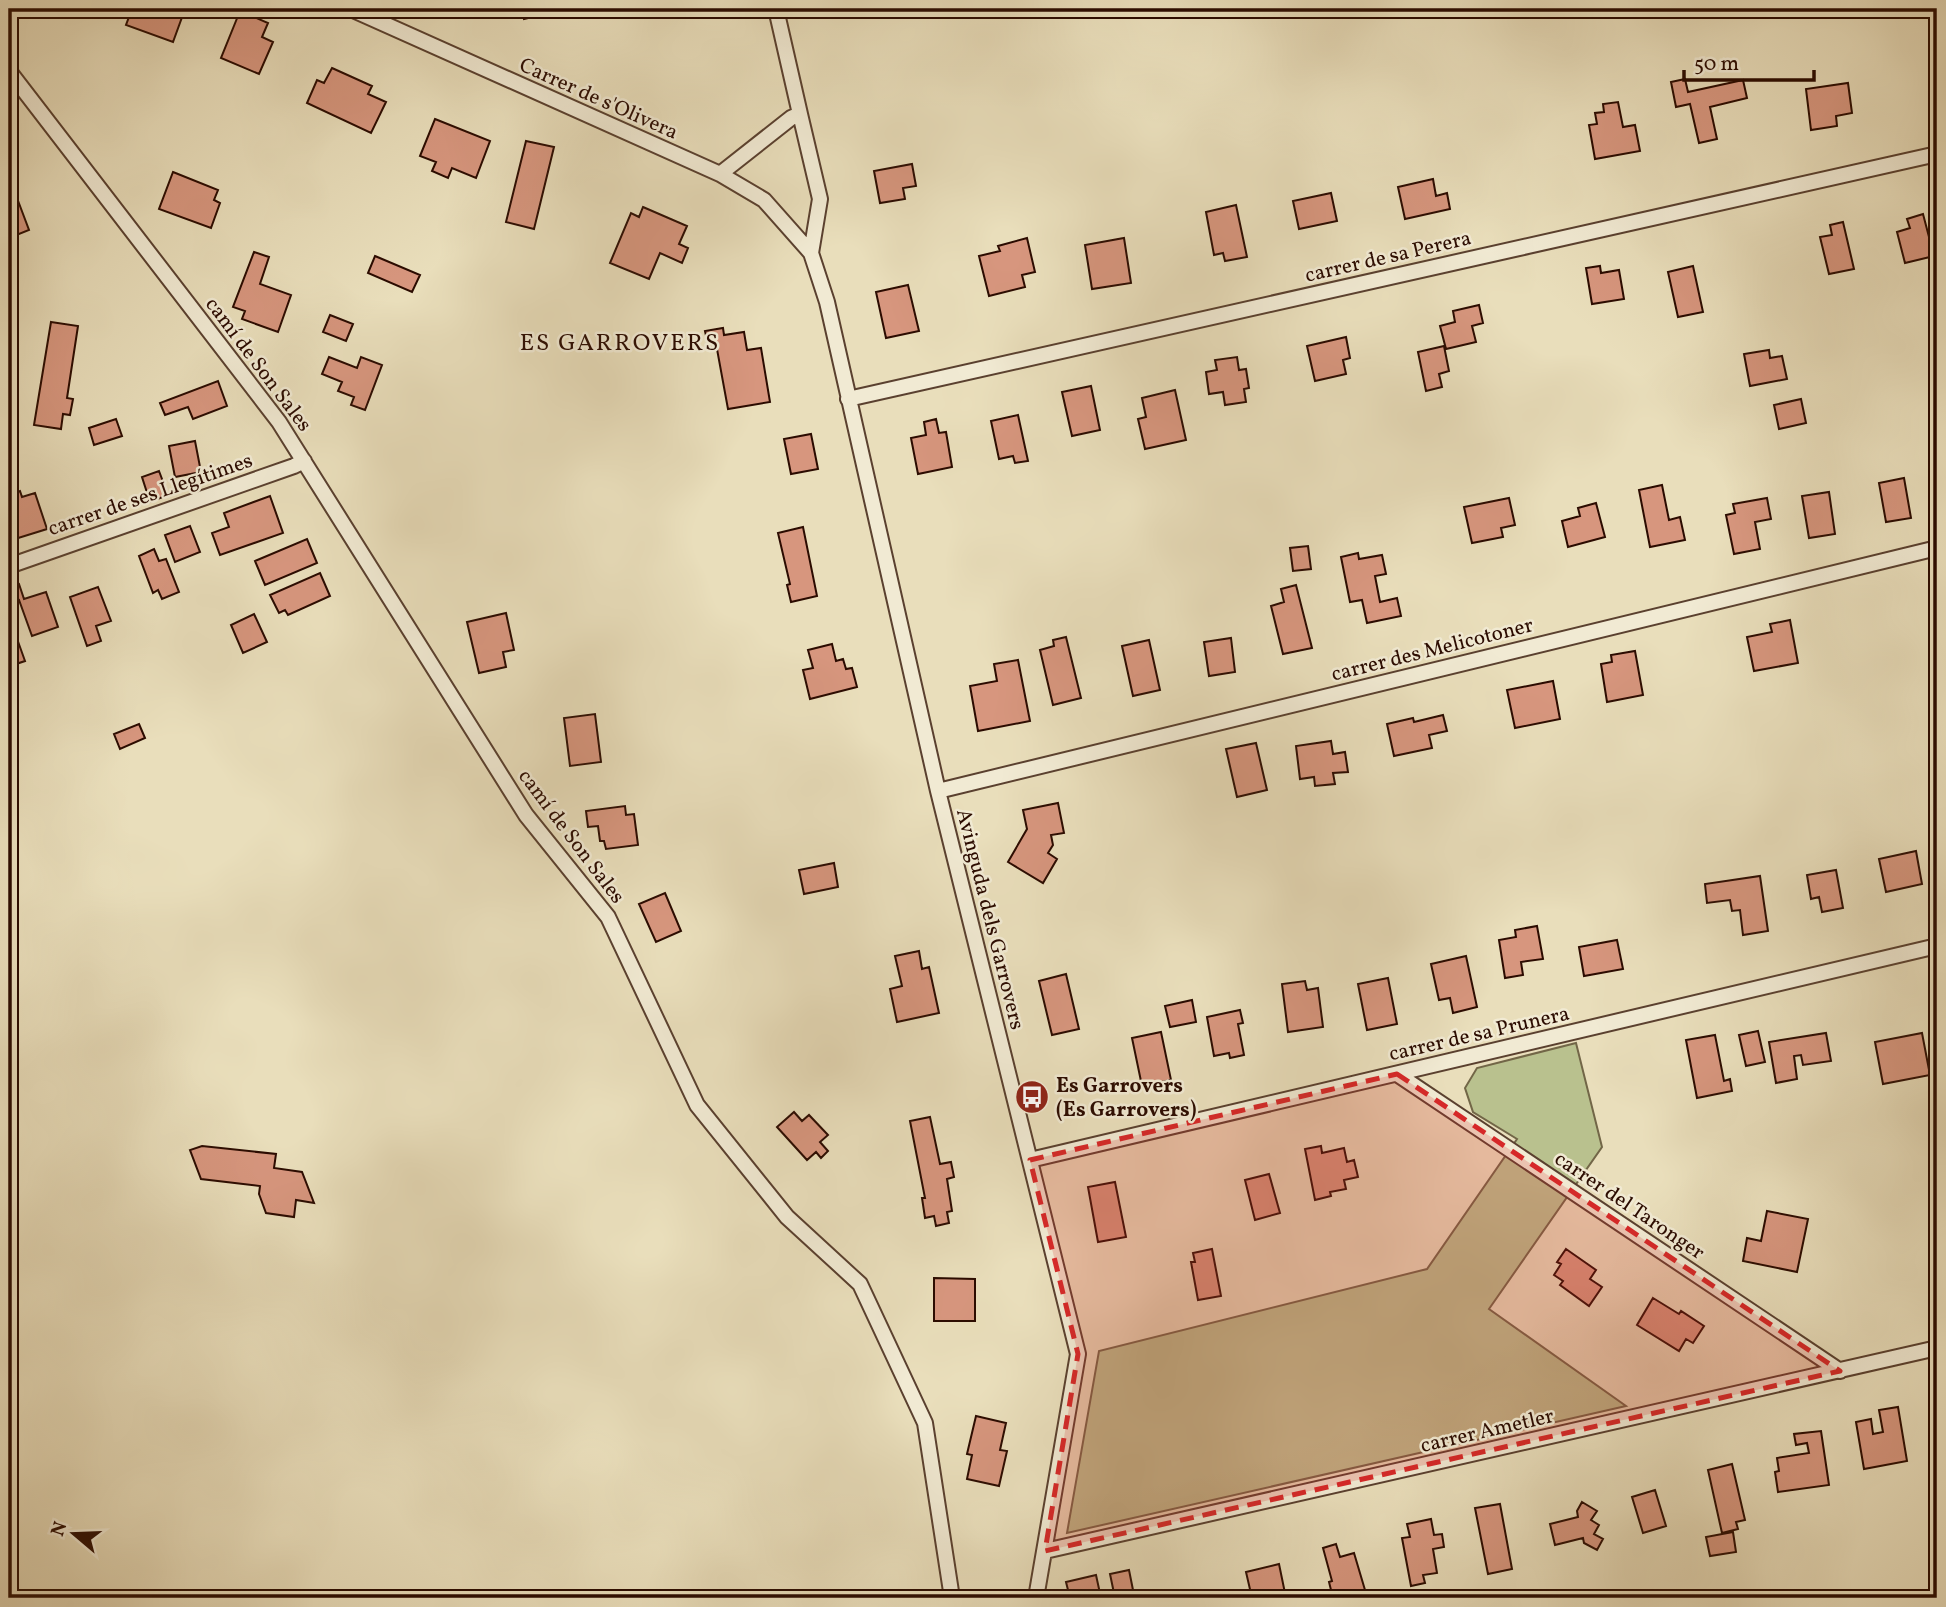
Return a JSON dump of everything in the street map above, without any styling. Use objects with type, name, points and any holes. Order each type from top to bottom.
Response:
[{"type":"street","points":[[776,9],[820,199],[811,253]]},
{"type":"street","name":"Carrer de s'Olivera","points":[[358,11],[720,174],[764,200],[811,253]]},
{"type":"street","name":"camí de Son Sales","points":[[9,71],[279,422],[526,815],[608,917],[697,1105],[787,1217],[860,1284],[925,1423],[952,1598]]},
{"type":"street","points":[[720,174],[791,118],[800,114]]},
{"type":"street","name":"carrer de sa Perera","points":[[848,399],[1937,154]]},
{"type":"street","name":"Avinguda dels Garrovers","points":[[811,253],[827,302],[938,791],[1079,1354],[1036,1598]]},
{"type":"street","name":"carrer de ses Llegítimes","points":[[9,566],[304,461]]},
{"type":"street","name":"carrer des Melicotoner","points":[[938,791],[1937,548]]},
{"type":"street","name":"carrer de sa Prunera","points":[[1030,1160],[1937,946]]},
{"type":"street","name":"carrer del Taronger","points":[[1397,1074],[1840,1371]]},
{"type":"street","name":"carrer Ametler","points":[[1045,1551],[1937,1348]]},
{"type":"highlighted area","points":[[1397,1074],[1840,1371],[1045,1551],[1078,1354],[1030,1160]]},
{"type":"green space","points":[[1576,1043],[1602,1147],[1489,1309],[1626,1406],[1067,1533],[1099,1351],[1427,1269],[1517,1139],[1473,1112],[1465,1088],[1477,1068]]},
{"type":"building","points":[[132,9],[185,9],[173,42],[126,25]]},
{"type":"building","points":[[522,9],[552,9],[553,12],[524,19]]},
{"type":"building","points":[[240,11],[268,23],[262,37],[273,42],[259,74],[221,58]]},
{"type":"building","points":[[332,68],[372,86],[368,94],[386,102],[371,133],[307,103],[317,80],[324,83]]},
{"type":"building","points":[[1685,79],[1688,92],[1743,80],[1747,98],[1710,107],[1717,139],[1699,143],[1690,104],[1676,107],[1671,82]]},
{"type":"building","points":[[1848,83],[1852,113],[1836,116],[1837,126],[1811,130],[1806,89]]},
{"type":"building","points":[[1618,102],[1623,127],[1635,125],[1640,151],[1595,159],[1589,125],[1597,124],[1595,113],[1604,112],[1603,104]]},
{"type":"building","points":[[435,119],[490,141],[476,178],[452,168],[448,178],[432,171],[436,162],[420,156]]},
{"type":"building","points":[[526,141],[554,147],[534,229],[506,222]]},
{"type":"building","points":[[912,164],[916,186],[903,188],[905,199],[880,203],[874,171]]},
{"type":"building","points":[[173,172],[218,190],[214,200],[220,203],[211,228],[159,209]]},
{"type":"building","points":[[1433,179],[1436,196],[1447,193],[1450,209],[1405,219],[1398,187]]},
{"type":"building","points":[[1331,193],[1337,221],[1299,229],[1293,201]]},
{"type":"building","points":[[17,198],[29,230],[9,238],[9,202]]},
{"type":"building","points":[[1236,205],[1247,257],[1225,261],[1223,253],[1214,255],[1206,212]]},
{"type":"building","points":[[643,207],[687,226],[679,244],[688,248],[682,263],[660,253],[649,279],[610,263],[631,213],[639,217]]},
{"type":"building","points":[[1923,214],[1934,256],[1905,263],[1897,232],[1910,228],[1907,219]]},
{"type":"building","points":[[1843,222],[1854,269],[1829,274],[1820,237],[1832,235],[1830,225]]},
{"type":"building","points":[[1027,238],[1035,272],[1022,275],[1025,287],[989,296],[979,256],[1000,251],[998,246]]},
{"type":"building","points":[[1124,238],[1131,283],[1092,289],[1085,245]]},
{"type":"building","points":[[254,252],[269,257],[260,284],[291,295],[278,332],[242,319],[245,311],[233,307]]},
{"type":"building","points":[[375,256],[420,275],[412,292],[368,273]]},
{"type":"building","points":[[1600,266],[1601,273],[1619,270],[1624,299],[1592,304],[1586,268]]},
{"type":"building","points":[[1693,266],[1703,312],[1678,317],[1668,272]]},
{"type":"building","points":[[908,285],[919,331],[886,338],[876,292]]},
{"type":"building","points":[[1479,305],[1483,323],[1472,326],[1476,342],[1446,349],[1440,326],[1455,322],[1453,311]]},
{"type":"building","points":[[330,315],[353,324],[346,341],[323,332]]},
{"type":"building","points":[[51,322],[78,326],[67,398],[73,399],[70,415],[63,414],[61,429],[34,425]]},
{"type":"building","points":[[723,328],[724,335],[744,332],[747,350],[761,348],[770,402],[728,409],[717,349],[709,350],[705,331]]},
{"type":"building","points":[[1346,337],[1350,358],[1343,360],[1346,374],[1315,381],[1307,346]]},
{"type":"building","points":[[1444,346],[1449,371],[1439,374],[1442,387],[1426,391],[1418,352]]},
{"type":"building","points":[[1769,350],[1770,358],[1782,356],[1787,379],[1750,386],[1744,354]]},
{"type":"building","points":[[329,357],[357,368],[361,357],[382,365],[365,410],[351,405],[354,397],[338,391],[342,382],[322,374]]},
{"type":"building","points":[[1237,357],[1239,370],[1246,369],[1249,388],[1244,389],[1246,402],[1225,405],[1223,392],[1209,394],[1206,372],[1217,370],[1215,360]]},
{"type":"building","points":[[218,381],[227,406],[193,419],[188,407],[165,415],[160,403]]},
{"type":"building","points":[[1091,386],[1100,430],[1072,436],[1062,392]]},
{"type":"building","points":[[1175,390],[1186,440],[1145,449],[1138,419],[1146,417],[1142,398]]},
{"type":"building","points":[[1801,399],[1806,423],[1779,429],[1774,405]]},
{"type":"building","points":[[1018,415],[1028,461],[1015,463],[1013,456],[999,459],[991,421]]},
{"type":"building","points":[[116,419],[122,436],[94,445],[89,428]]},
{"type":"building","points":[[936,419],[939,433],[946,432],[952,467],[918,474],[911,438],[926,435],[924,422]]},
{"type":"building","points":[[811,434],[818,469],[791,474],[784,439]]},
{"type":"building","points":[[195,441],[201,472],[175,477],[169,446]]},
{"type":"building","points":[[159,471],[168,495],[150,502],[142,477]]},
{"type":"building","points":[[1904,478],[1911,518],[1886,522],[1879,483]]},
{"type":"building","points":[[1662,485],[1669,520],[1680,517],[1685,540],[1650,547],[1639,490]]},
{"type":"building","points":[[20,491],[22,497],[35,493],[47,529],[15,539],[9,521],[9,495]]},
{"type":"building","points":[[1829,492],[1835,534],[1809,538],[1802,496]]},
{"type":"building","points":[[270,496],[283,533],[220,555],[212,533],[229,527],[224,513]]},
{"type":"building","points":[[1509,498],[1515,525],[1501,528],[1503,537],[1472,543],[1464,507]]},
{"type":"building","points":[[1767,498],[1771,519],[1755,522],[1760,549],[1734,554],[1726,515],[1735,513],[1733,504]]},
{"type":"building","points":[[1596,503],[1605,537],[1568,547],[1562,521],[1580,516],[1578,508]]},
{"type":"building","points":[[190,526],[200,552],[175,562],[165,535]]},
{"type":"building","points":[[803,527],[817,596],[791,602],[787,585],[790,584],[778,533]]},
{"type":"building","points":[[307,539],[317,563],[265,585],[255,561]]},
{"type":"building","points":[[1308,546],[1311,569],[1293,571],[1290,548]]},
{"type":"building","points":[[154,549],[159,561],[166,559],[179,592],[162,599],[158,590],[153,593],[139,556]]},
{"type":"building","points":[[1358,553],[1359,559],[1382,555],[1386,574],[1375,576],[1380,602],[1397,598],[1401,616],[1367,623],[1362,600],[1350,602],[1341,557]]},
{"type":"building","points":[[320,573],[330,596],[288,615],[285,610],[279,613],[270,595]]},
{"type":"building","points":[[19,584],[24,599],[46,592],[58,627],[32,636],[19,600],[12,602],[9,591],[9,587]]},
{"type":"building","points":[[1296,585],[1312,648],[1283,654],[1271,606],[1284,602],[1281,589]]},
{"type":"building","points":[[98,587],[111,621],[96,626],[101,641],[87,646],[70,597]]},
{"type":"building","points":[[506,613],[514,650],[503,652],[506,667],[479,673],[467,622]]},
{"type":"building","points":[[254,614],[267,642],[243,653],[231,625]]},
{"type":"building","points":[[9,620],[25,661],[10,666]]},
{"type":"building","points":[[1790,620],[1798,663],[1754,671],[1747,637],[1772,632],[1770,624]]},
{"type":"building","points":[[1066,637],[1081,698],[1053,705],[1040,650],[1054,646],[1053,640]]},
{"type":"building","points":[[1231,638],[1235,672],[1209,676],[1204,642]]},
{"type":"building","points":[[1149,640],[1160,690],[1133,696],[1122,646]]},
{"type":"building","points":[[832,644],[836,661],[843,659],[846,669],[852,668],[857,687],[810,699],[803,670],[813,668],[808,650]]},
{"type":"building","points":[[1635,651],[1643,695],[1607,702],[1601,664],[1612,662],[1611,655]]},
{"type":"building","points":[[1018,660],[1030,721],[978,731],[970,686],[997,681],[994,664]]},
{"type":"building","points":[[1553,681],[1560,719],[1515,728],[1507,690]]},
{"type":"building","points":[[595,714],[601,762],[570,766],[564,718]]},
{"type":"building","points":[[1443,715],[1447,731],[1429,735],[1432,748],[1394,756],[1387,724],[1413,718],[1414,722]]},
{"type":"building","points":[[139,724],[145,738],[120,749],[114,734]]},
{"type":"building","points":[[1331,741],[1333,754],[1345,752],[1348,772],[1333,773],[1335,784],[1315,786],[1314,777],[1300,779],[1296,746]]},
{"type":"building","points":[[1256,743],[1267,790],[1237,797],[1226,749]]},
{"type":"building","points":[[1058,803],[1064,833],[1051,835],[1053,845],[1048,853],[1057,859],[1043,883],[1008,862],[1027,829],[1023,810]]},
{"type":"building","points":[[625,806],[626,815],[634,814],[638,845],[606,849],[604,841],[600,841],[598,826],[588,827],[586,811]]},
{"type":"building","points":[[1916,851],[1922,884],[1886,892],[1879,859]]},
{"type":"building","points":[[834,863],[838,887],[804,894],[799,870]]},
{"type":"building","points":[[1836,870],[1843,908],[1822,912],[1819,897],[1811,899],[1807,875]]},
{"type":"building","points":[[1760,876],[1768,931],[1743,935],[1740,910],[1732,911],[1730,900],[1707,903],[1705,884]]},
{"type":"building","points":[[665,893],[681,931],[656,942],[639,904]]},
{"type":"building","points":[[1537,926],[1543,959],[1521,962],[1523,975],[1505,978],[1499,940],[1516,937],[1515,930]]},
{"type":"building","points":[[1617,940],[1623,969],[1584,976],[1579,947]]},
{"type":"building","points":[[919,951],[922,969],[929,967],[939,1013],[897,1022],[890,989],[902,986],[895,956]]},
{"type":"building","points":[[1466,956],[1477,1007],[1453,1013],[1450,998],[1439,1000],[1431,964]]},
{"type":"building","points":[[1066,974],[1079,1029],[1052,1035],[1039,981]]},
{"type":"building","points":[[1388,978],[1397,1024],[1367,1030],[1358,984]]},
{"type":"building","points":[[1305,981],[1307,990],[1318,988],[1323,1027],[1288,1032],[1282,984]]},
{"type":"building","points":[[1192,1000],[1196,1022],[1170,1027],[1165,1006]]},
{"type":"building","points":[[1240,1010],[1243,1023],[1238,1024],[1244,1055],[1230,1058],[1229,1053],[1214,1056],[1207,1017]]},
{"type":"building","points":[[1758,1031],[1765,1062],[1746,1066],[1739,1035]]},
{"type":"building","points":[[1161,1032],[1171,1080],[1142,1086],[1132,1038]]},
{"type":"building","points":[[1826,1033],[1831,1061],[1803,1065],[1801,1055],[1794,1056],[1797,1079],[1776,1083],[1769,1042]]},
{"type":"building","points":[[1922,1033],[1930,1075],[1883,1084],[1875,1042]]},
{"type":"building","points":[[1715,1035],[1724,1081],[1730,1079],[1732,1091],[1697,1098],[1686,1040]]},
{"type":"building","points":[[794,1112],[802,1121],[809,1115],[828,1135],[820,1142],[828,1151],[821,1158],[816,1152],[807,1160],[777,1127]]},
{"type":"building","points":[[930,1117],[940,1164],[951,1162],[954,1177],[947,1179],[952,1211],[947,1212],[949,1223],[936,1226],[934,1216],[925,1218],[922,1198],[925,1198],[910,1121]]},
{"type":"building","points":[[202,1146],[276,1154],[274,1168],[302,1172],[314,1203],[296,1200],[294,1217],[266,1213],[259,1194],[260,1186],[201,1179],[190,1150]]},
{"type":"building","points":[[1321,1146],[1322,1153],[1344,1148],[1347,1162],[1354,1160],[1358,1177],[1344,1180],[1346,1189],[1330,1192],[1331,1196],[1315,1200],[1305,1149]]},
{"type":"building","points":[[1269,1174],[1280,1213],[1255,1220],[1245,1180]]},
{"type":"building","points":[[1115,1182],[1126,1237],[1098,1242],[1088,1187]]},
{"type":"building","points":[[1767,1211],[1808,1219],[1797,1272],[1743,1261],[1747,1238],[1761,1241]]},
{"type":"building","points":[[1212,1249],[1221,1296],[1198,1300],[1191,1262],[1195,1262],[1193,1253]]},
{"type":"building","points":[[1566,1249],[1596,1270],[1590,1279],[1602,1287],[1589,1306],[1560,1285],[1563,1281],[1554,1275],[1561,1264],[1557,1262]]},
{"type":"building","points":[[934,1278],[975,1279],[975,1321],[934,1321]]},
{"type":"building","points":[[1653,1298],[1704,1326],[1693,1343],[1686,1339],[1679,1351],[1637,1325]]},
{"type":"building","points":[[1898,1407],[1907,1461],[1864,1469],[1856,1422],[1871,1419],[1873,1434],[1883,1432],[1879,1410]]},
{"type":"building","points":[[976,1416],[1006,1423],[1000,1450],[1007,1451],[999,1486],[967,1479],[972,1455],[967,1454]]},
{"type":"building","points":[[1821,1431],[1829,1485],[1778,1492],[1775,1472],[1779,1471],[1777,1458],[1809,1453],[1807,1443],[1796,1445],[1794,1434]]},
{"type":"building","points":[[1732,1464],[1745,1520],[1736,1522],[1738,1529],[1722,1533],[1708,1470]]},
{"type":"building","points":[[1655,1490],[1666,1526],[1643,1533],[1632,1497]]},
{"type":"building","points":[[1582,1502],[1597,1511],[1591,1520],[1599,1525],[1594,1534],[1603,1539],[1597,1550],[1584,1543],[1583,1538],[1555,1545],[1550,1524],[1578,1517],[1577,1511]]},
{"type":"building","points":[[1500,1504],[1512,1569],[1488,1574],[1475,1508]]},
{"type":"building","points":[[1431,1519],[1434,1535],[1442,1534],[1444,1547],[1433,1549],[1437,1573],[1423,1575],[1425,1583],[1411,1586],[1402,1538],[1410,1537],[1407,1524]]},
{"type":"building","points":[[1733,1532],[1736,1552],[1710,1556],[1706,1537]]},
{"type":"building","points":[[1336,1544],[1340,1557],[1354,1553],[1365,1590],[1333,1598],[1329,1582],[1332,1581],[1323,1548]]},
{"type":"building","points":[[1279,1564],[1286,1598],[1252,1598],[1246,1572]]},
{"type":"building","points":[[1129,1570],[1134,1595],[1115,1598],[1110,1574]]},
{"type":"building","points":[[1096,1575],[1101,1598],[1070,1598],[1066,1582]]},
{"type":"place","name":"Es Garrovers (Es Garrovers)","points":[[1032,1097]]},
{"type":"district","name":"ES GARROVERS","points":[[620,342]]}]
